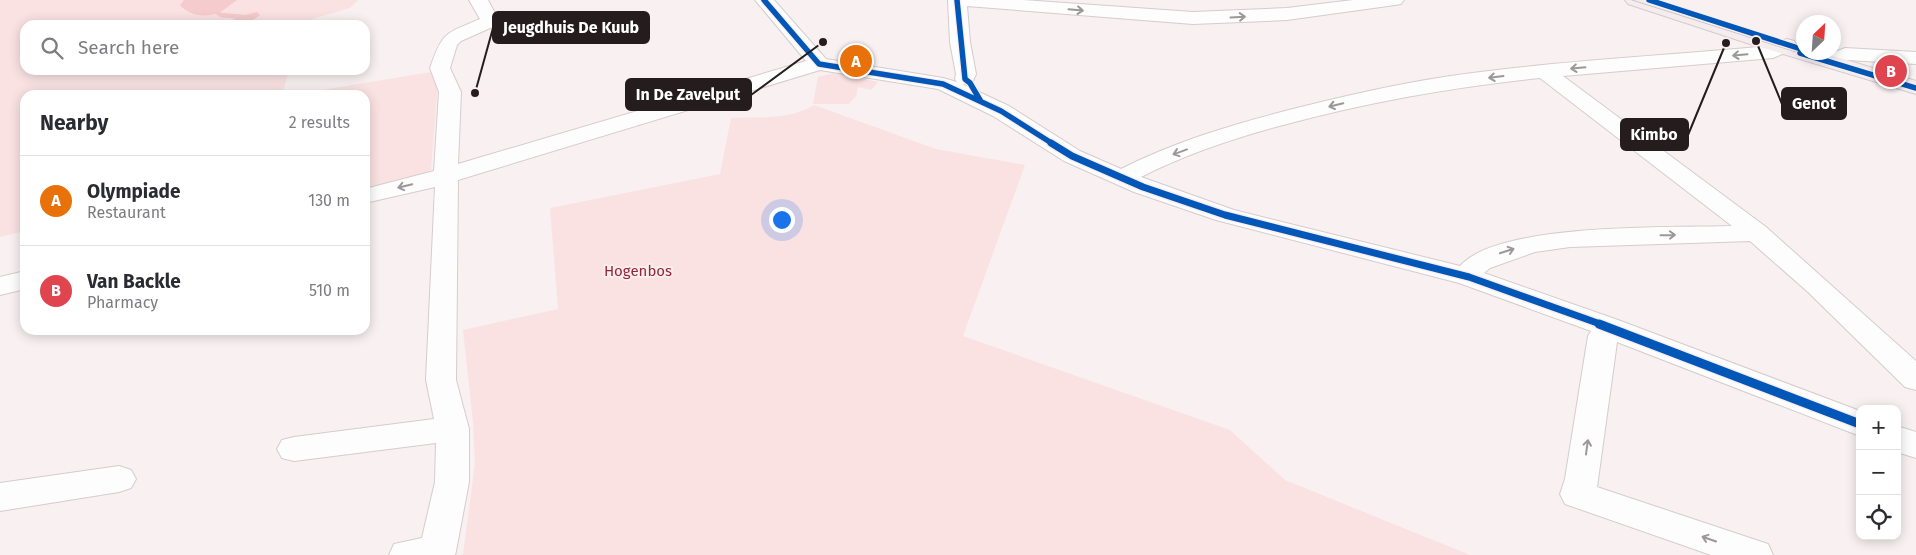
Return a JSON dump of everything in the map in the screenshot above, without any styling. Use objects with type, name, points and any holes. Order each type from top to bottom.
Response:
[{"type":"main road","points":[[1634,0],[1791,47]]},
{"type":"main road","points":[[1649,0],[1791,47],[1830,62],[1916,88]]},
{"type":"main road","points":[[1826,60],[1830,62]]},
{"type":"street","points":[[427,554],[452,482],[453,429],[441,380],[450,92],[440,68],[448,44],[454,37],[490,21],[478,0]]},
{"type":"street","points":[[764,0],[819,64]]},
{"type":"street","points":[[973,89],[966,74],[960,42],[958,0],[1193,18],[1287,14],[1395,0]]},
{"type":"street","points":[[1121,178],[1165,158],[1246,128],[1316,110],[1410,90],[1467,80],[1544,71],[1773,52],[1791,47]]},
{"type":"street","points":[[1830,62],[1845,54],[1916,58]]},
{"type":"street","points":[[370,195],[446,176],[819,64],[973,89],[1072,156],[1121,178],[1225,215],[1469,278],[1534,299],[1856,422]]},
{"type":"street","points":[[1544,71],[1686,177],[1757,233],[1810,279],[1916,379]]},
{"type":"street","points":[[1469,278],[1471,271],[1480,262],[1507,251],[1542,243],[1570,239],[1757,233]]},
{"type":"street","points":[[0,286],[20,281]]},
{"type":"street","points":[[1608,327],[1603,336],[1582,479],[1577,494],[1755,555]]},
{"type":"street","points":[[294,449],[453,429]]},
{"type":"street","points":[[1901,440],[1916,446]]},
{"type":"street","points":[[0,497],[119,479]]},
{"type":"green space","points":[[0,0],[358,0],[350,8],[312,20],[20,20],[20,75],[288,75],[283,90],[20,90],[20,232],[0,237]]},
{"type":"green space","points":[[431,72],[438,82],[431,170],[399,182],[370,189],[370,90],[322,90]]},
{"type":"green space","points":[[838,72],[878,82],[871,90],[858,87],[856,96],[849,104],[813,104],[818,77]]},
{"type":"green space","name":"Hogenbos","points":[[814,105],[936,149],[1025,165],[963,336],[1230,430],[1285,480],[1470,555],[463,555],[475,463],[473,422],[463,330],[558,309],[550,208],[720,174],[731,118],[784,115],[805,110]]},
{"type":"shaded area","points":[[184,0],[237,0],[220,12],[212,15],[202,15],[192,13],[183,8],[180,5]]},
{"type":"shaded area","points":[[257,12],[260,15],[252,20],[232,20]]},
{"type":"waterway","points":[[208,0],[208,6],[221,15],[244,17],[239,20]]},
{"type":"tram line","points":[[1632,0],[1916,90]]},
{"type":"cycle path","points":[[764,0],[819,64],[943,84],[1001,111],[1072,156],[1143,187],[1225,215],[1469,277],[1573,314],[1856,422]]},
{"type":"cycle path","points":[[957,0],[965,79],[970,83],[980,100]]},
{"type":"cycle path","points":[[1649,0],[1796,47]]},
{"type":"cycle path","points":[[1823,60],[1916,88]]},
{"type":"place","name":"Genot","points":[[1756,41]]},
{"type":"place","name":"In De Zavelput","points":[[823,42]]},
{"type":"place","name":"Kimbo","points":[[1726,43]]},
{"type":"place","name":"Olympiade","points":[[856,61]]},
{"type":"place","name":"Van Backle","points":[[1891,71]]},
{"type":"place","name":"Jeugdhuis De Kuub","points":[[475,93]]}]
